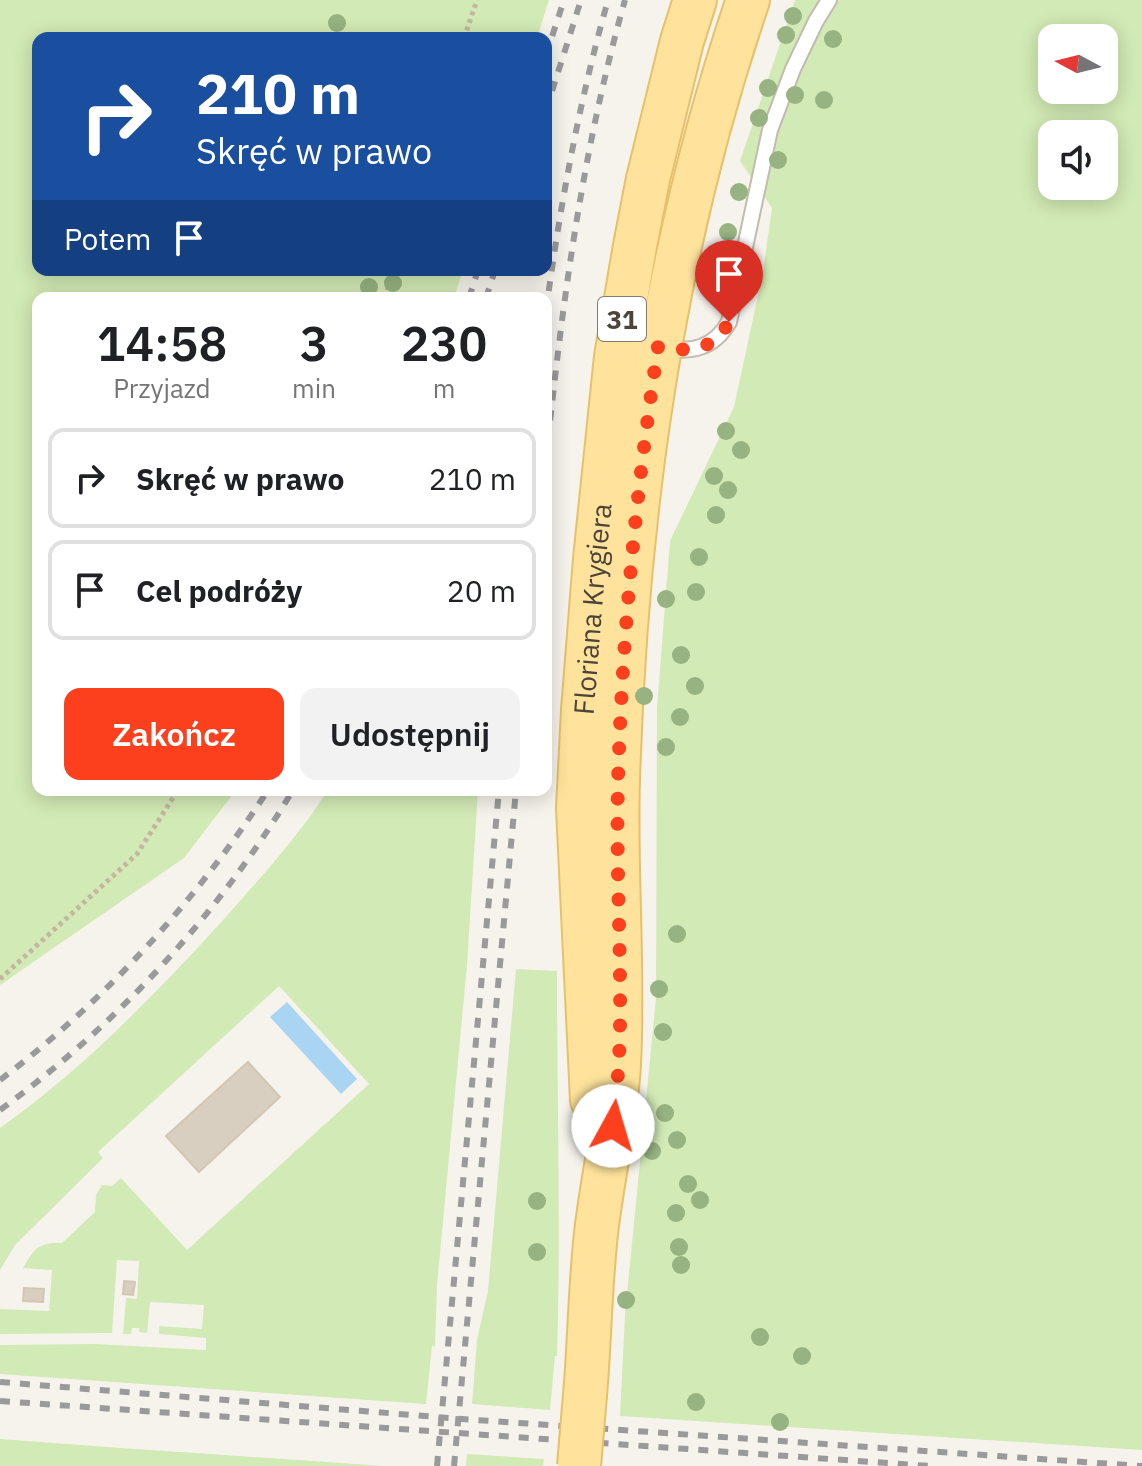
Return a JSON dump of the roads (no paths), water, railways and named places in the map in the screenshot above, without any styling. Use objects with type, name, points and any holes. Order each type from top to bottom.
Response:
[{"type":"main road","name":"Floriana Krygiera","points":[[597,1226],[578,826],[588,635],[622,318],[648,179],[695,0]]},
{"type":"main road","name":"Floriana Krygiera","points":[[579,1466],[597,1226],[619,1064],[618,784],[641,465],[658,347],[677,255],[715,101],[748,0]]},
{"type":"lane","points":[[658,347],[684,351],[702,348],[716,339],[729,322],[770,130],[793,69],[829,0]]},
{"type":"water","points":[[287,1002],[357,1079],[341,1094],[270,1017]]},
{"type":"railway","points":[[552,37],[564,0]]},
{"type":"railway","points":[[552,91],[581,0]]},
{"type":"railway","points":[[552,272],[571,154],[608,0]]},
{"type":"railway","points":[[552,406],[585,171],[625,0]]},
{"type":"railway","points":[[471,292],[476,276]]},
{"type":"railway","points":[[488,292],[493,276]]},
{"type":"railway","points":[[549,292],[551,276]]},
{"type":"railway","points":[[0,1080],[76,1017],[147,947],[211,871],[264,796]]},
{"type":"railway","points":[[0,1110],[85,1042],[163,965],[232,880],[289,796]]},
{"type":"railway","points":[[437,1466],[498,796]]},
{"type":"railway","points":[[454,1466],[515,796]]},
{"type":"railway","points":[[0,1382],[462,1419],[1142,1466]]},
{"type":"railway","points":[[0,1401],[930,1466]]}]
